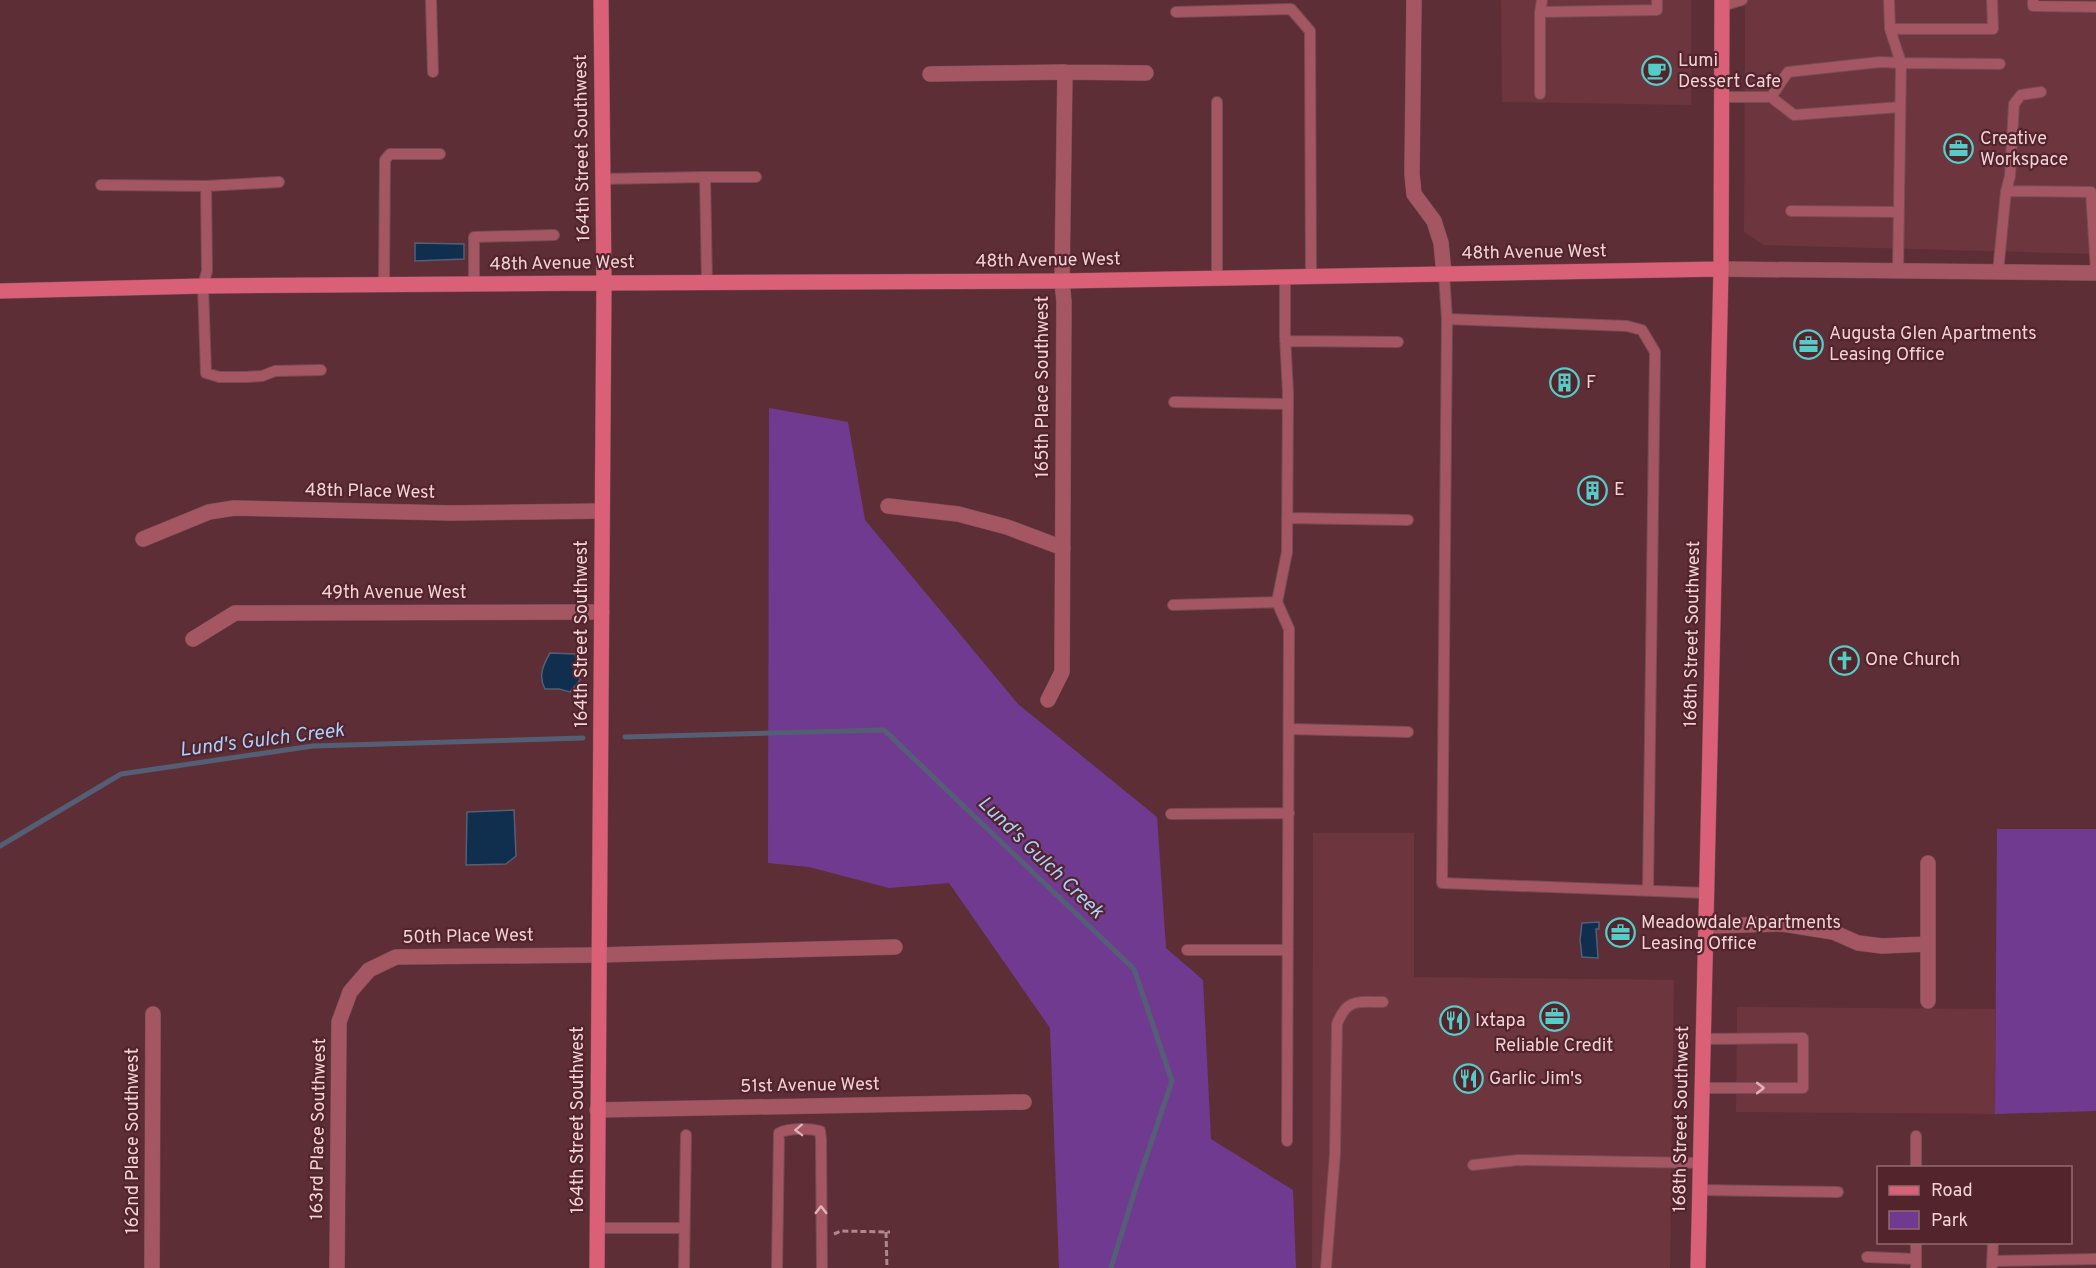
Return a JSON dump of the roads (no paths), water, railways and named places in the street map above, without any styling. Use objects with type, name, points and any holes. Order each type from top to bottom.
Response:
[{"type":"street","name":"164th Street Southwest","points":[[597,1268],[604,283],[601,0]]},
{"type":"street","points":[[1414,0],[1412,174],[1414,194],[1434,221],[1441,243],[1444,274]]},
{"type":"street","name":"168th Street Southwest","points":[[1701,1266],[1700,1163],[1721,269],[1722,3]]},
{"type":"street","name":"165th Place Southwest","points":[[1048,700],[1062,672],[1062,281],[1065,72]]},
{"type":"street","points":[[930,74],[1146,73]]},
{"type":"street","name":"48th Avenue West","points":[[0,291],[203,286],[1062,281],[1721,269],[2096,272]]},
{"type":"street","points":[[888,506],[958,514],[1007,527],[1063,548]]},
{"type":"street","name":"48th Place West","points":[[142,539],[209,512],[234,508],[451,513],[602,511]]},
{"type":"street","name":"49th Avenue West","points":[[193,639],[235,613],[602,612]]},
{"type":"street","points":[[1928,863],[1928,1001]]},
{"type":"street","points":[[1706,926],[1783,924],[1833,932],[1858,943],[1882,946],[1927,944]]},
{"type":"street","name":"50th Place West","points":[[350,992],[369,970],[396,957],[598,955],[895,947]]},
{"type":"street","name":"163rd Place Southwest","points":[[337,1268],[339,1022],[350,992]]},
{"type":"street","name":"162nd Place Southwest","points":[[152,1268],[153,1014]]},
{"type":"street","name":"51st Avenue West","points":[[597,1110],[1024,1102]]},
{"type":"lane","points":[[431,0],[433,72]]},
{"type":"lane","points":[[1540,94],[1542,0]]},
{"type":"lane","points":[[1540,12],[1657,10],[1657,0]]},
{"type":"lane","points":[[1722,3],[1742,0]]},
{"type":"lane","points":[[1889,0],[1890,29],[1901,63],[1898,271]]},
{"type":"lane","points":[[1890,29],[1993,29],[1992,0]]},
{"type":"lane","points":[[2033,0],[2033,6],[2096,7]]},
{"type":"lane","points":[[1176,12],[1232,5],[1291,9],[1310,32],[1311,277]]},
{"type":"lane","points":[[1772,97],[1788,72],[1880,62],[2000,64]]},
{"type":"lane","points":[[1998,272],[2010,176],[2013,104],[2020,95],[2041,92]]},
{"type":"lane","points":[[1721,97],[1772,97],[1794,115],[1900,107]]},
{"type":"lane","points":[[1217,102],[1217,278]]},
{"type":"lane","points":[[384,286],[385,160],[390,154],[440,154]]},
{"type":"lane","points":[[705,177],[707,282]]},
{"type":"lane","points":[[602,179],[756,177]]},
{"type":"lane","points":[[101,185],[207,186],[279,182]]},
{"type":"lane","points":[[207,186],[207,271],[203,286],[206,373],[219,377],[246,377],[262,376],[275,370],[321,370]]},
{"type":"lane","points":[[2007,191],[2091,192],[2096,272]]},
{"type":"lane","points":[[1791,211],[1899,212]]},
{"type":"lane","points":[[474,285],[474,237],[554,235]]},
{"type":"lane","points":[[1444,274],[1447,319],[1442,883],[1707,893]]},
{"type":"lane","points":[[1285,277],[1288,404],[1287,552],[1277,602],[1290,629],[1287,1141]]},
{"type":"lane","points":[[1447,319],[1627,326],[1642,330],[1654,352],[1648,891]]},
{"type":"lane","points":[[1285,341],[1398,342]]},
{"type":"lane","points":[[1174,402],[1288,404]]},
{"type":"lane","points":[[1287,518],[1408,520]]},
{"type":"lane","points":[[1173,604],[1277,602]]},
{"type":"lane","points":[[1289,729],[1408,732]]},
{"type":"lane","points":[[1171,814],[1288,813]]},
{"type":"lane","points":[[1187,950],[1288,950]]},
{"type":"lane","points":[[1326,1268],[1335,1155],[1337,1024],[1346,1007],[1354,1002],[1383,1002]]},
{"type":"lane","points":[[1702,1088],[1803,1088],[1803,1038],[1703,1039]]},
{"type":"lane","points":[[777,1268],[777,1141],[779,1133],[784,1130],[814,1130],[820,1131],[821,1139],[822,1268]]},
{"type":"lane","points":[[684,1268],[686,1135]]},
{"type":"lane","points":[[1916,1136],[1916,1166]]},
{"type":"lane","points":[[1473,1165],[1518,1160],[1700,1163]]},
{"type":"lane","points":[[1700,1190],[1838,1192]]},
{"type":"lane","points":[[598,1228],[684,1228]]},
{"type":"lane","points":[[1867,1257],[1916,1264],[1916,1244]]},
{"type":"lane","points":[[1993,1244],[1992,1265],[2096,1259]]},
{"type":"water","points":[[415,243],[464,244],[464,259],[415,261]]},
{"type":"water","points":[[550,653],[575,654],[580,680],[570,692],[545,689],[542,671]]},
{"type":"water","points":[[514,810],[516,856],[506,864],[466,865],[467,812]]},
{"type":"water","points":[[1599,922],[1599,929],[1596,929],[1598,958],[1582,957],[1580,940],[1582,923]]},
{"type":"waterway","name":"Lund's Gulch Creek","points":[[625,737],[884,730],[1134,969],[1172,1081],[1111,1268]]},
{"type":"waterway","name":"Lund's Gulch Creek","points":[[0,846],[121,774],[313,746],[583,738]]},
{"type":"place","name":"Lumi Dessert Cafe","points":[[1657,71]]},
{"type":"place","name":"Creative Workspace","points":[[1959,149]]},
{"type":"place","name":"Augusta Glen Apartments Leasing Office","points":[[1808,344]]},
{"type":"place","name":"F","points":[[1565,383]]},
{"type":"place","name":"E","points":[[1593,490]]},
{"type":"place","name":"One Church","points":[[1844,660]]},
{"type":"place","name":"Meadowdale Apartments Leasing Office","points":[[1620,933]]},
{"type":"place","name":"Reliable Credit","points":[[1554,1017]]},
{"type":"place","name":"Ixtapa","points":[[1454,1021]]},
{"type":"place","name":"Garlic Jim's","points":[[1468,1079]]}]
